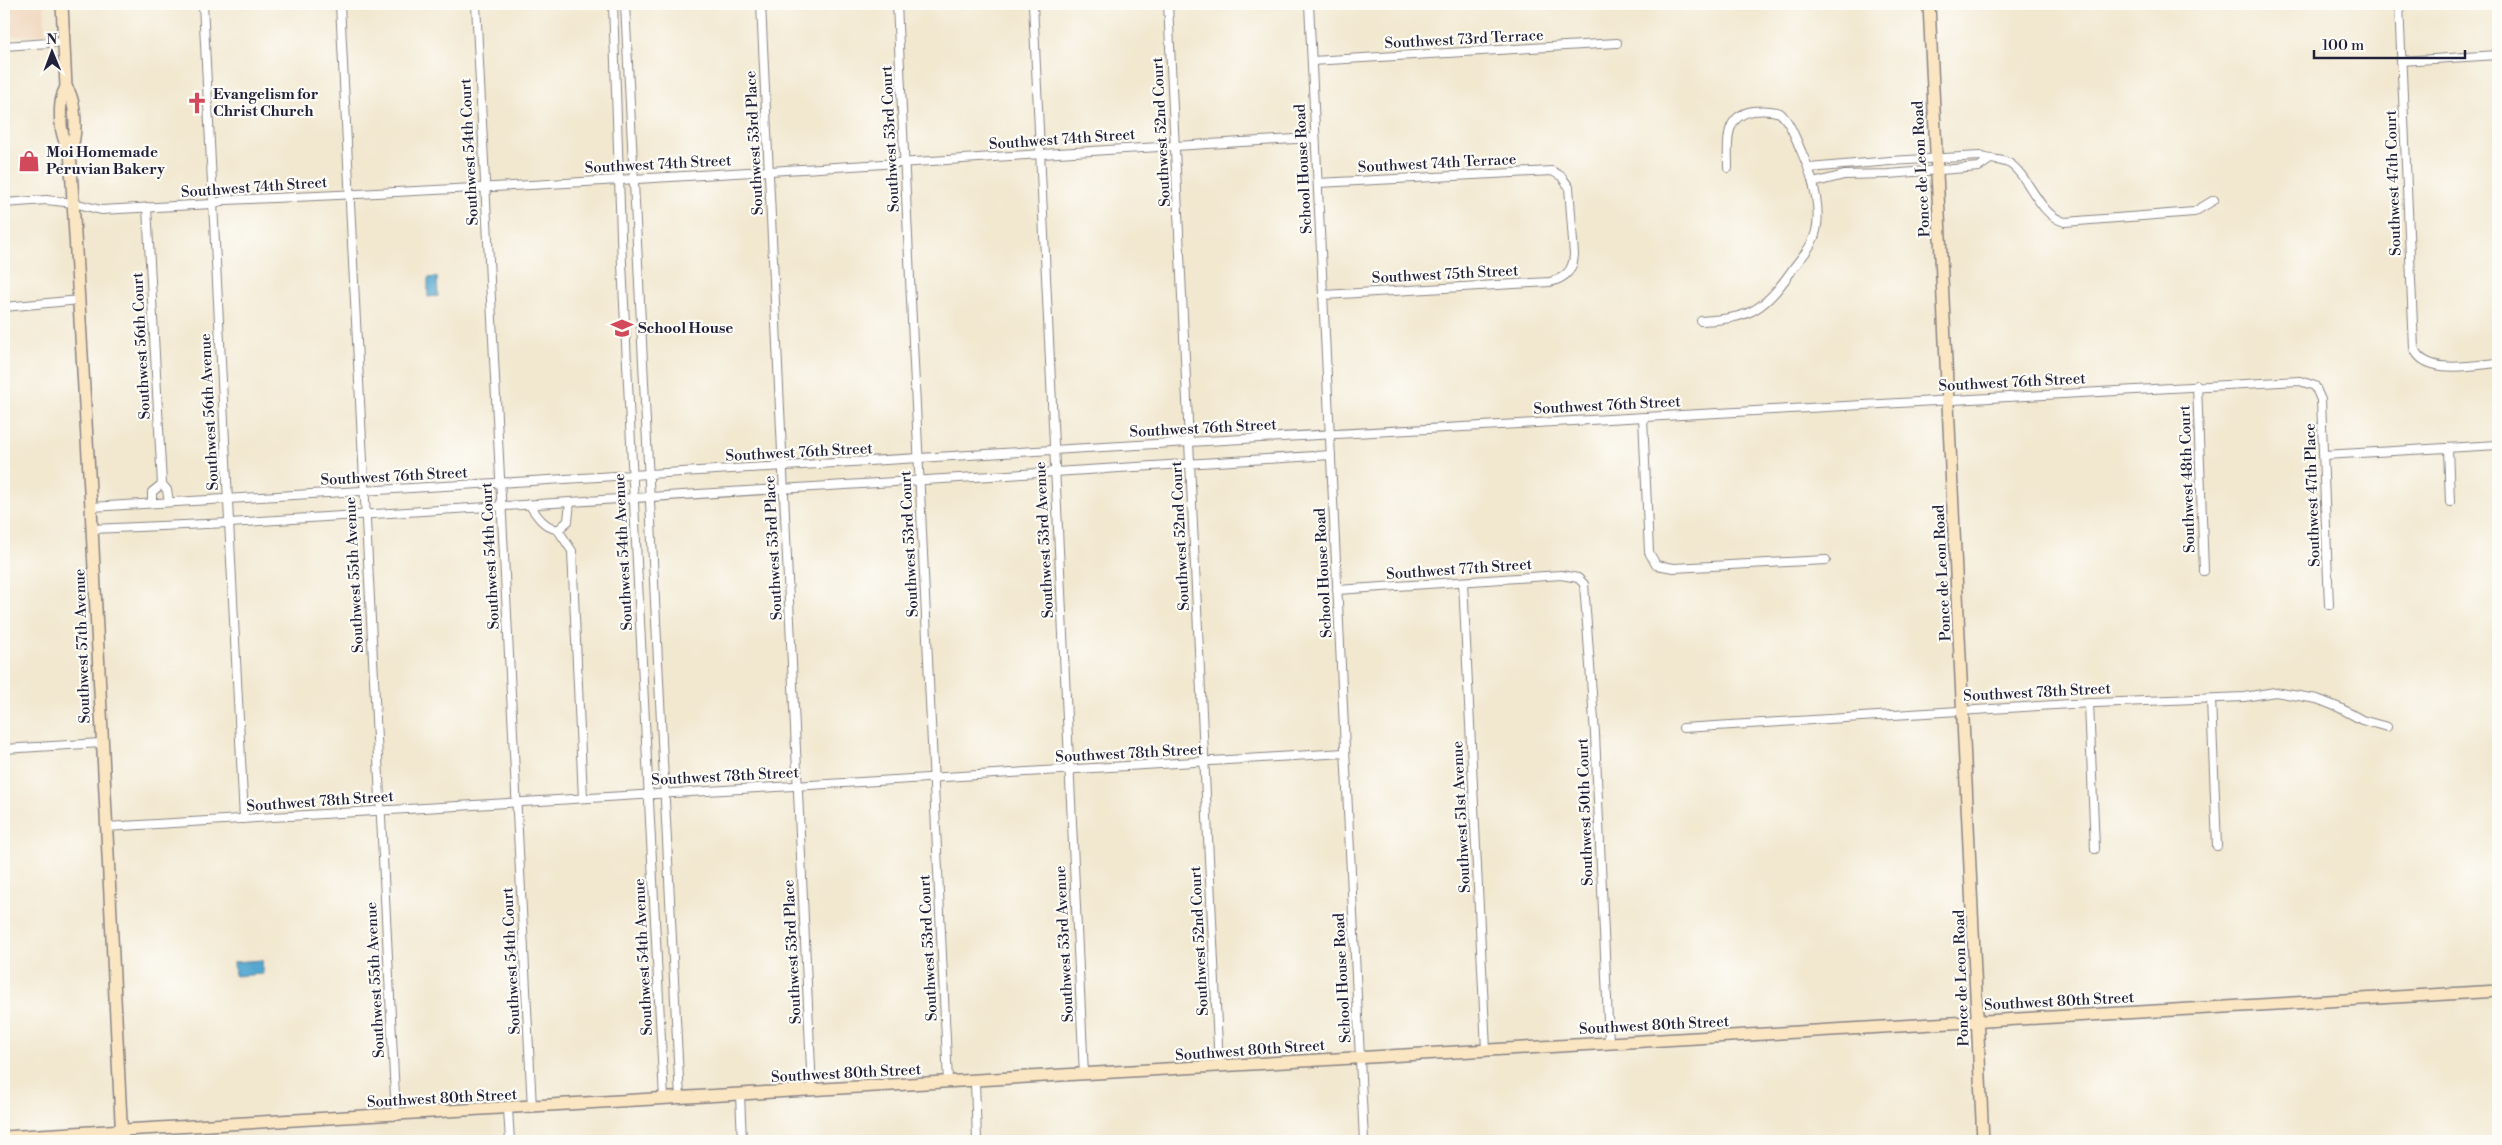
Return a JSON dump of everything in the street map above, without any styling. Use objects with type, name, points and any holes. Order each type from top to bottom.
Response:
[{"type":"street","name":"Southwest 57th Avenue","points":[[62,4],[66,87],[61,95],[64,142],[70,150],[80,300],[122,1136]]},
{"type":"street","name":"Southwest 56th Avenue","points":[[203,4],[244,819]]},
{"type":"street","name":"Southwest 55th Avenue","points":[[340,4],[396,1116]]},
{"type":"street","name":"Southwest 54th Court","points":[[476,4],[532,1108]]},
{"type":"street","name":"Southwest 54th Avenue","points":[[613,4],[619,179],[664,1099]]},
{"type":"street","name":"Southwest 54th Avenue","points":[[625,4],[680,1098]]},
{"type":"street","name":"Southwest 53rd Place","points":[[761,4],[812,1090]]},
{"type":"street","name":"Southwest 53rd Court","points":[[897,4],[948,1082]]},
{"type":"street","name":"Southwest 53rd Avenue","points":[[1033,4],[1084,1075]]},
{"type":"street","name":"Southwest 52nd Court","points":[[1168,4],[1219,1067]]},
{"type":"street","name":"School House Road","points":[[1309,4],[1364,1141]]},
{"type":"street","name":"Ponce de Leon Road","points":[[1929,4],[1983,1141]]},
{"type":"street","name":"Southwest 47th Court","points":[[2399,4],[2413,340],[2419,359],[2438,366],[2498,363]]},
{"type":"street","points":[[4,46],[64,42]]},
{"type":"street","name":"Southwest 73rd Terrace","points":[[1312,61],[1617,43]]},
{"type":"street","points":[[2402,61],[2498,55]]},
{"type":"street","points":[[1701,322],[1735,318],[1754,310],[1775,294],[1812,244],[1817,230],[1817,216],[1808,168],[1782,115],[1772,111],[1754,111],[1741,115],[1731,123],[1728,137],[1728,168]]},
{"type":"street","name":"Southwest 74th Street","points":[[4,203],[45,200],[74,203],[101,210],[212,204],[225,200],[769,172],[1175,145],[1316,138]]},
{"type":"street","points":[[1812,183],[1834,176],[1851,174],[1903,173],[1936,164],[1980,156],[1989,160],[2004,161],[2013,166],[2049,213],[2065,222],[2194,212],[2214,200]]},
{"type":"street","points":[[1808,168],[1902,160],[1936,164]]},
{"type":"street","points":[[1902,160],[1903,173]]},
{"type":"street","points":[[1880,162],[1881,174]]},
{"type":"street","points":[[1850,165],[1851,174]]},
{"type":"street","name":"Southwest 74th Terrace","points":[[1318,183],[1533,170],[1557,173],[1569,188],[1574,255],[1573,265],[1567,274]]},
{"type":"street","name":"Southwest 56th Court","points":[[147,207],[162,484],[167,490],[169,502]]},
{"type":"street","name":"Southwest 75th Street","points":[[1323,295],[1542,282],[1555,280],[1567,274]]},
{"type":"street","points":[[4,306],[80,300]]},
{"type":"street","name":"Southwest 76th Street","points":[[91,507],[2197,385],[2300,381],[2315,386]]},
{"type":"street","name":"Southwest 48th Court","points":[[2197,385],[2204,571]]},
{"type":"street","name":"Southwest 47th Place","points":[[2315,386],[2321,400],[2329,605]]},
{"type":"street","points":[[1643,417],[1649,552],[1656,565],[1674,568],[1826,560]]},
{"type":"street","points":[[2324,455],[2498,445]]},
{"type":"street","points":[[2448,448],[2450,502]]},
{"type":"street","points":[[92,529],[229,523],[650,498],[1331,455]]},
{"type":"street","points":[[152,503],[152,492],[162,484]]},
{"type":"street","points":[[558,530],[568,521],[570,502]]},
{"type":"street","points":[[529,504],[538,519],[549,528],[558,530],[572,551],[583,798]]},
{"type":"street","name":"Southwest 77th Street","points":[[1337,590],[1560,576],[1573,577],[1582,581]]},
{"type":"street","name":"Southwest 50th Court","points":[[1582,581],[1587,594],[1596,734],[1609,1043]]},
{"type":"street","name":"Southwest 51st Avenue","points":[[1463,582],[1486,1050]]},
{"type":"street","name":"Southwest 78th Street","points":[[1683,728],[2089,703],[2211,699],[2268,693],[2295,694],[2330,703],[2362,720],[2387,727]]},
{"type":"street","points":[[2211,699],[2217,846]]},
{"type":"street","points":[[2089,703],[2095,849]]},
{"type":"street","points":[[4,749],[101,743]]},
{"type":"street","name":"Southwest 78th Street","points":[[106,827],[1345,753]]},
{"type":"street","name":"Southwest 80th Street","points":[[4,1137],[122,1136],[680,1098],[2498,991]]},
{"type":"street","points":[[975,1081],[978,1141]]},
{"type":"street","points":[[740,1095],[742,1141]]},
{"type":"street","points":[[508,1109],[510,1141]]},
{"type":"shaded area","points":[[4,4],[44,4],[45,34],[4,37]]},
{"type":"water","points":[[437,277],[438,296],[428,297],[428,278]]},
{"type":"water","points":[[262,960],[263,974],[235,976],[234,962]]},
{"type":"place","name":"Evangelism for Christ Church","points":[[197,103]]},
{"type":"place","name":"Moi Homemade Peruvian Bakery","points":[[29,161]]},
{"type":"place","name":"School House","points":[[622,328]]}]
